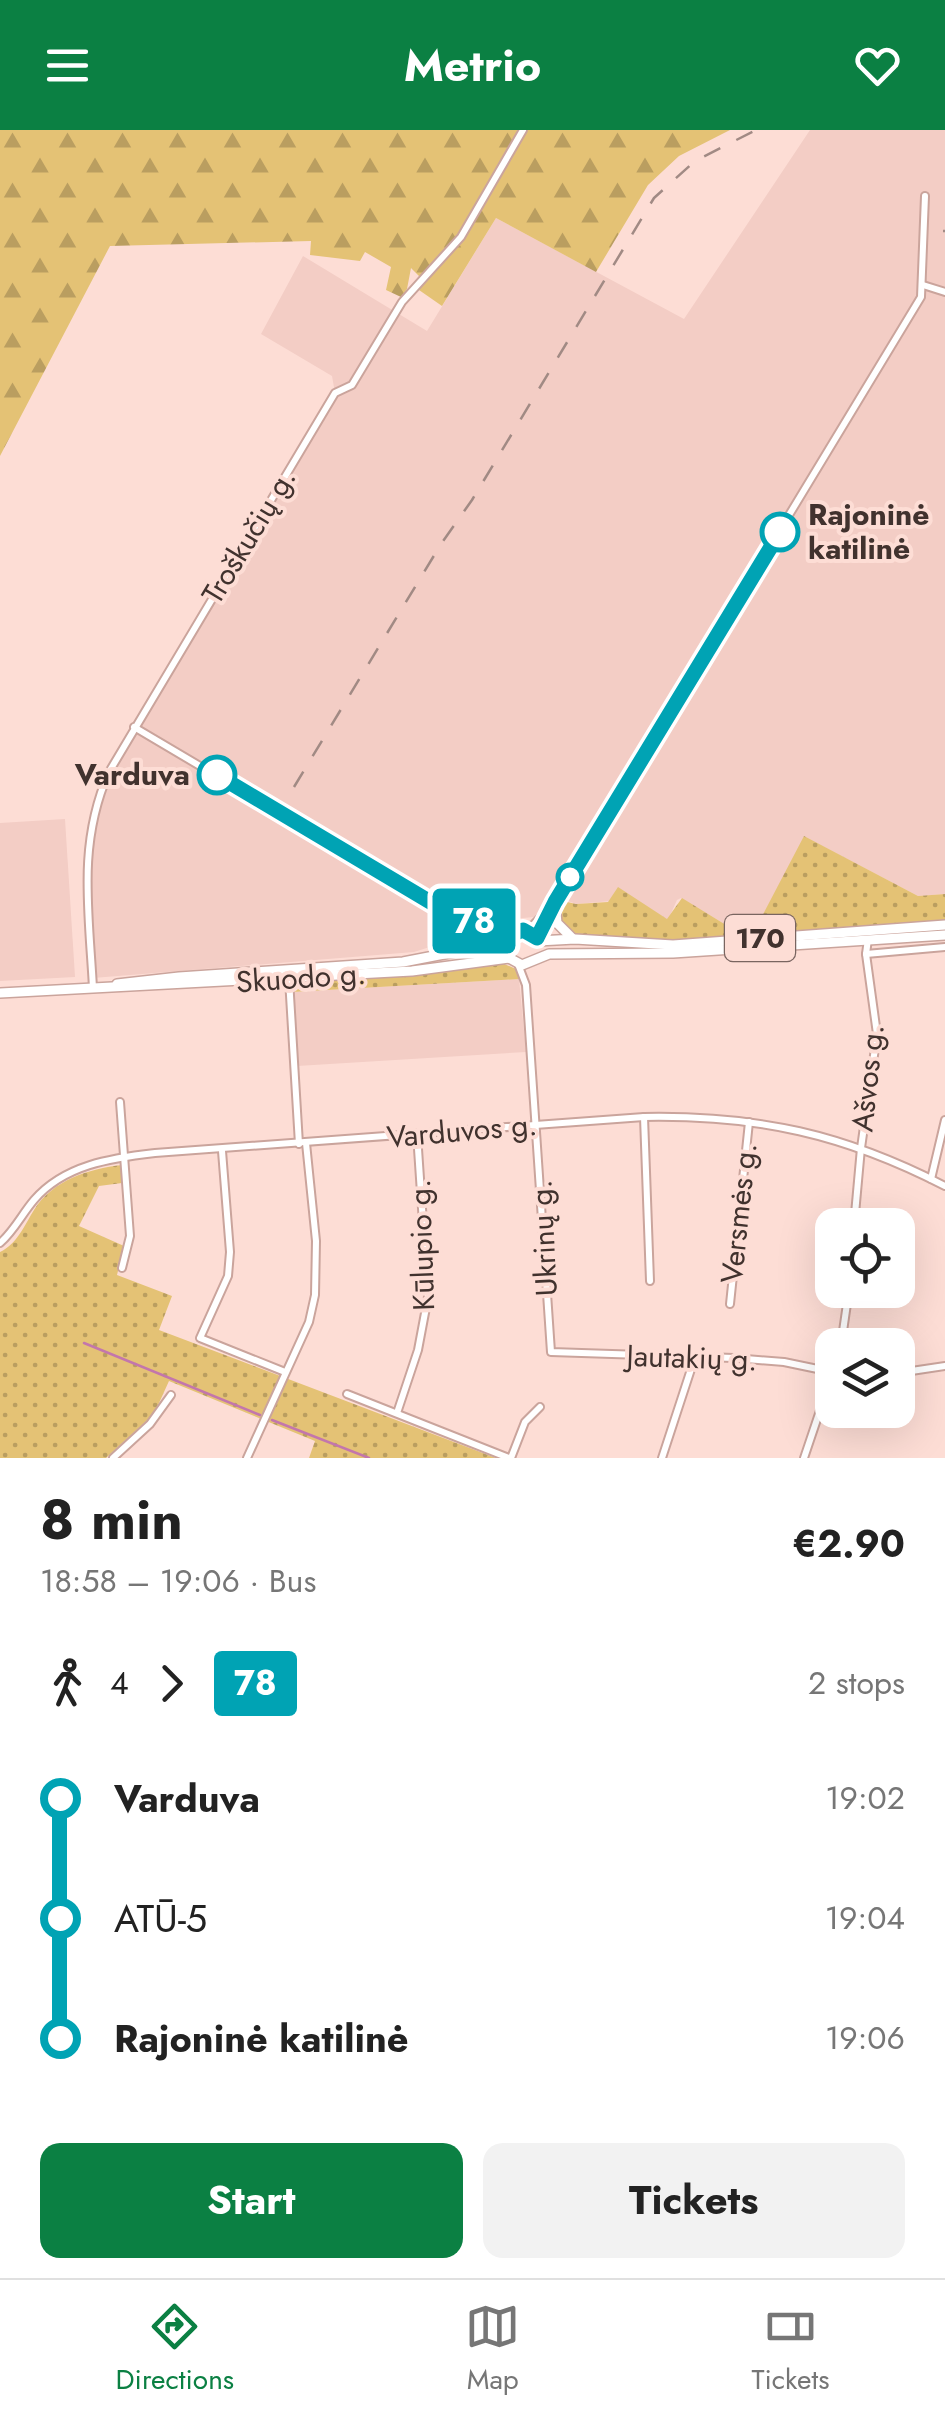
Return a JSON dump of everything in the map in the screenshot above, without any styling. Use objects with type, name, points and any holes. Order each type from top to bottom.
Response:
[{"type":"main road","points":[[554,904],[559,927],[575,939]]},
{"type":"main road","name":"Skuodo g.","points":[[93,988],[120,990],[428,970],[562,954],[673,953],[945,926]]},
{"type":"main road","points":[[509,939],[523,961],[539,952],[538,940],[527,931]]},
{"type":"main road","name":"Skuodo g.","points":[[0,994],[418,961],[527,931]]},
{"type":"main road","name":"Skuodo g.","points":[[538,940],[672,944],[945,934]]},
{"type":"street","name":"Troškučių g.","points":[[93,988],[85,896],[88,844],[102,789],[134,727],[335,393],[352,384],[402,302],[467,228],[523,130]]},
{"type":"street","points":[[538,940],[554,904],[921,297],[925,196]]},
{"type":"street","points":[[923,286],[945,292]]},
{"type":"street","points":[[134,727],[423,898],[509,939]]},
{"type":"street","points":[[527,931],[554,904]]},
{"type":"street","name":"Ašvos g.","points":[[856,1208],[877,1034],[866,954],[868,935]]},
{"type":"street","points":[[866,954],[945,946]]},
{"type":"street","name":"Ukrinų g.","points":[[523,961],[551,1352]]},
{"type":"street","points":[[247,1458],[309,1322],[315,1296],[316,1241],[303,1144],[289,978]]},
{"type":"street","points":[[120,1102],[130,1236],[122,1268]]},
{"type":"street","points":[[644,1118],[650,1281]]},
{"type":"street","name":"Varduvos g.","points":[[0,1243],[32,1202],[57,1179],[94,1164],[126,1157],[537,1124],[644,1118],[788,1126],[861,1148],[945,1186]]},
{"type":"street","points":[[932,1179],[945,1120]]},
{"type":"street","name":"Versmės g.","points":[[730,1304],[749,1122]]},
{"type":"street","name":"Kūlupio g.","points":[[397,1413],[418,1350],[428,1297],[416,1134]]},
{"type":"street","points":[[222,1151],[230,1252],[228,1276],[200,1338],[285,1372]]},
{"type":"street","name":"Jautakių g.","points":[[551,1352],[784,1362],[815,1370]]},
{"type":"street","points":[[662,1458],[695,1357]]},
{"type":"street","points":[[915,1370],[945,1366]]},
{"type":"street","points":[[113,1458],[150,1424],[171,1394]]},
{"type":"street","points":[[347,1394],[510,1458],[525,1422],[540,1408]]},
{"type":"street","points":[[804,1458],[815,1425]]},
{"type":"shaded area","points":[[810,130],[945,130],[945,894],[918,896],[805,837],[761,919],[726,925],[681,898],[668,920],[635,899],[576,904],[568,901],[558,915],[499,920],[493,936],[458,938],[414,952],[93,978],[85,871],[102,789],[335,393],[332,376],[261,334],[303,256],[427,331],[496,218],[684,319]]},
{"type":"shaded area","points":[[65,819],[75,977],[0,981],[0,823]]},
{"type":"shaded area","points":[[519,979],[526,1052],[297,1066],[292,992]]},
{"type":"green space","points":[[0,130],[730,130],[679,156],[648,185],[596,272],[496,218],[442,306],[419,290],[425,282],[411,268],[407,289],[401,297],[386,290],[391,267],[365,252],[360,261],[310,255],[311,241],[110,246],[0,456]]},
{"type":"green space","points":[[804,836],[918,896],[945,894],[945,923],[665,941],[576,935],[560,922],[563,901],[608,902],[618,887],[667,919],[682,898],[726,925],[760,920]]},
{"type":"green space","points":[[502,963],[516,969],[519,979],[292,992],[293,984],[299,981],[436,973]]},
{"type":"green space","points":[[122,1165],[122,1183],[99,1186],[79,1226],[124,1246],[117,1275],[172,1296],[159,1330],[496,1458],[309,1458],[315,1441],[169,1381],[154,1414],[106,1458],[0,1458],[0,1252],[16,1239],[51,1191],[84,1173]]},
{"type":"waterway","points":[[84,1343],[260,1415]]},
{"type":"waterway","points":[[272,1420],[369,1458]]},
{"type":"railway","points":[[294,787],[654,198],[695,161],[756,130]]},
{"type":"bus line","name":"78","points":[[217,775],[432,903],[465,916],[507,941],[523,930],[537,938],[555,902],[780,532]]},
{"type":"place","name":"Rajoninė katilinė","points":[[780,532]]},
{"type":"place","name":"Varduva","points":[[217,775]]}]
